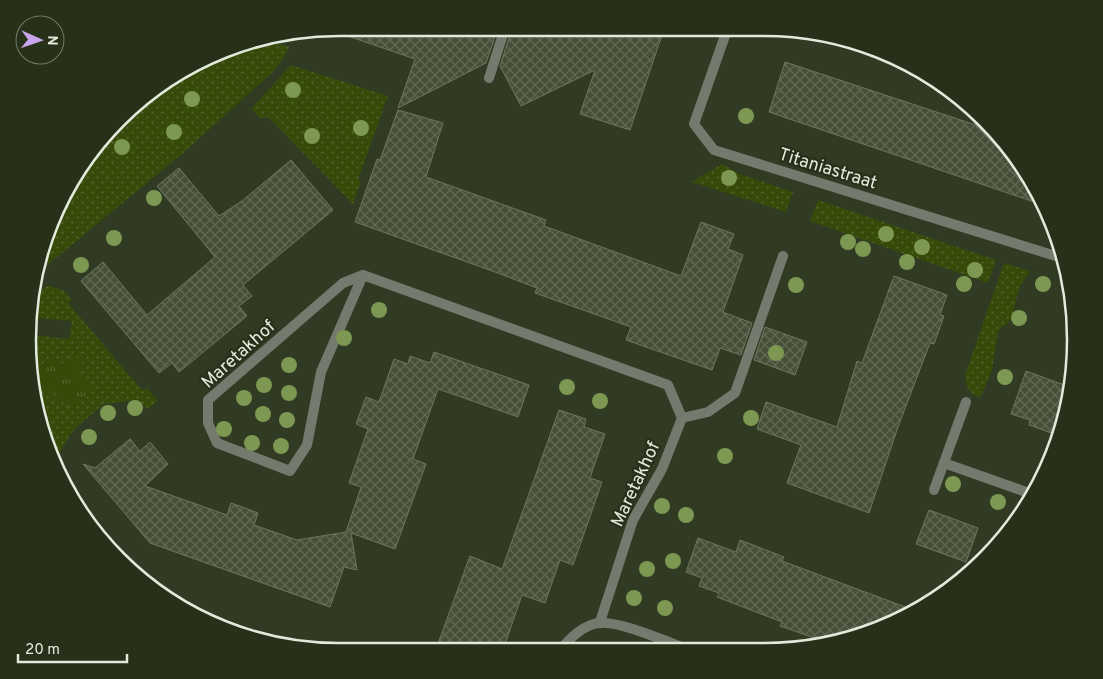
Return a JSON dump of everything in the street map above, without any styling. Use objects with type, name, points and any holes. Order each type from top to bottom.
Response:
[{"type":"street","points":[[489,78],[502,36]]},
{"type":"street","name":"Titaniastraat","points":[[725,36],[694,124],[714,150],[1055,256]]},
{"type":"street","points":[[363,275],[668,385],[682,418],[708,412],[736,393],[784,256]]},
{"type":"street","name":"Maretakhof","points":[[363,275],[321,372],[307,445],[290,471],[217,443],[208,423],[208,400],[343,284],[363,275]]},
{"type":"street","points":[[934,490],[966,402]]},
{"type":"street","name":"Maretakhof","points":[[600,622],[633,520],[662,469],[682,418]]},
{"type":"street","points":[[944,462],[1026,492]]},
{"type":"street","points":[[568,643],[580,630],[600,622],[617,625],[670,643]]},
{"type":"green space","points":[[277,43],[289,47],[273,72],[182,154],[46,267],[59,223],[77,188],[99,155],[125,125],[171,87],[223,59]]},
{"type":"green space","points":[[291,65],[388,96],[358,180],[361,181],[353,204],[269,118],[261,119],[251,109]]},
{"type":"green space","points":[[722,164],[740,174],[793,192],[786,212],[692,182]]},
{"type":"green space","points":[[818,200],[996,260],[988,283],[810,221]]},
{"type":"green space","points":[[1004,263],[1030,271],[1020,286],[1011,319],[998,332],[992,370],[980,398],[969,389],[965,375]]},
{"type":"green space","points":[[49,286],[63,290],[72,299],[69,304],[141,389],[147,388],[158,401],[147,409],[138,400],[104,404],[77,427],[70,435],[59,456],[52,437],[40,384],[73,410],[61,365],[51,356],[38,370],[36,336],[69,339],[72,321],[37,318],[41,289]]},
{"type":"green space","points":[[72,353],[83,362],[74,373],[94,390],[73,410],[40,384],[38,370],[51,356],[61,365]]},
{"type":"building","points":[[348,36],[495,36],[486,63],[398,108],[415,59]]},
{"type":"building","points":[[509,36],[662,36],[630,130],[580,114],[595,70],[521,106],[500,66]]},
{"type":"building","points":[[785,62],[979,126],[1016,171],[1033,202],[769,112]]},
{"type":"building","points":[[398,110],[443,123],[426,177],[546,220],[544,226],[681,276],[701,222],[734,234],[728,249],[743,255],[723,312],[752,323],[741,355],[720,348],[712,370],[626,340],[631,327],[535,293],[537,288],[355,222],[377,159],[380,160]]},
{"type":"building","points":[[291,160],[333,210],[243,285],[252,296],[239,306],[247,316],[179,372],[172,363],[159,373],[81,281],[103,262],[147,315],[215,257],[157,186],[179,168],[219,216],[242,201]]},
{"type":"building","points":[[894,276],[947,295],[940,315],[944,316],[934,344],[930,343],[898,427],[869,513],[787,483],[801,445],[757,429],[766,402],[837,427],[857,361],[862,363]]},
{"type":"building","points":[[765,327],[807,342],[795,375],[754,360]]},
{"type":"building","points":[[434,352],[529,385],[518,417],[438,389],[413,459],[426,464],[395,549],[351,533],[357,570],[344,567],[330,607],[150,543],[83,464],[95,468],[130,439],[140,451],[150,442],[168,464],[145,486],[227,515],[231,503],[258,513],[254,525],[297,540],[346,532],[361,487],[349,483],[368,429],[356,424],[366,397],[379,402],[394,359],[408,364],[410,356],[430,363]]},
{"type":"building","points":[[1026,371],[1063,385],[1052,433],[1029,425],[1030,420],[1011,414]]},
{"type":"building","points":[[559,410],[586,419],[584,427],[605,434],[590,478],[602,482],[573,565],[560,560],[545,603],[522,595],[505,643],[438,643],[470,556],[502,569]]},
{"type":"building","points":[[929,510],[978,528],[966,562],[916,544]]},
{"type":"building","points":[[698,538],[736,552],[740,540],[784,557],[782,561],[905,607],[861,627],[815,638],[780,626],[782,622],[717,597],[719,593],[699,586],[702,578],[686,572]]}]
